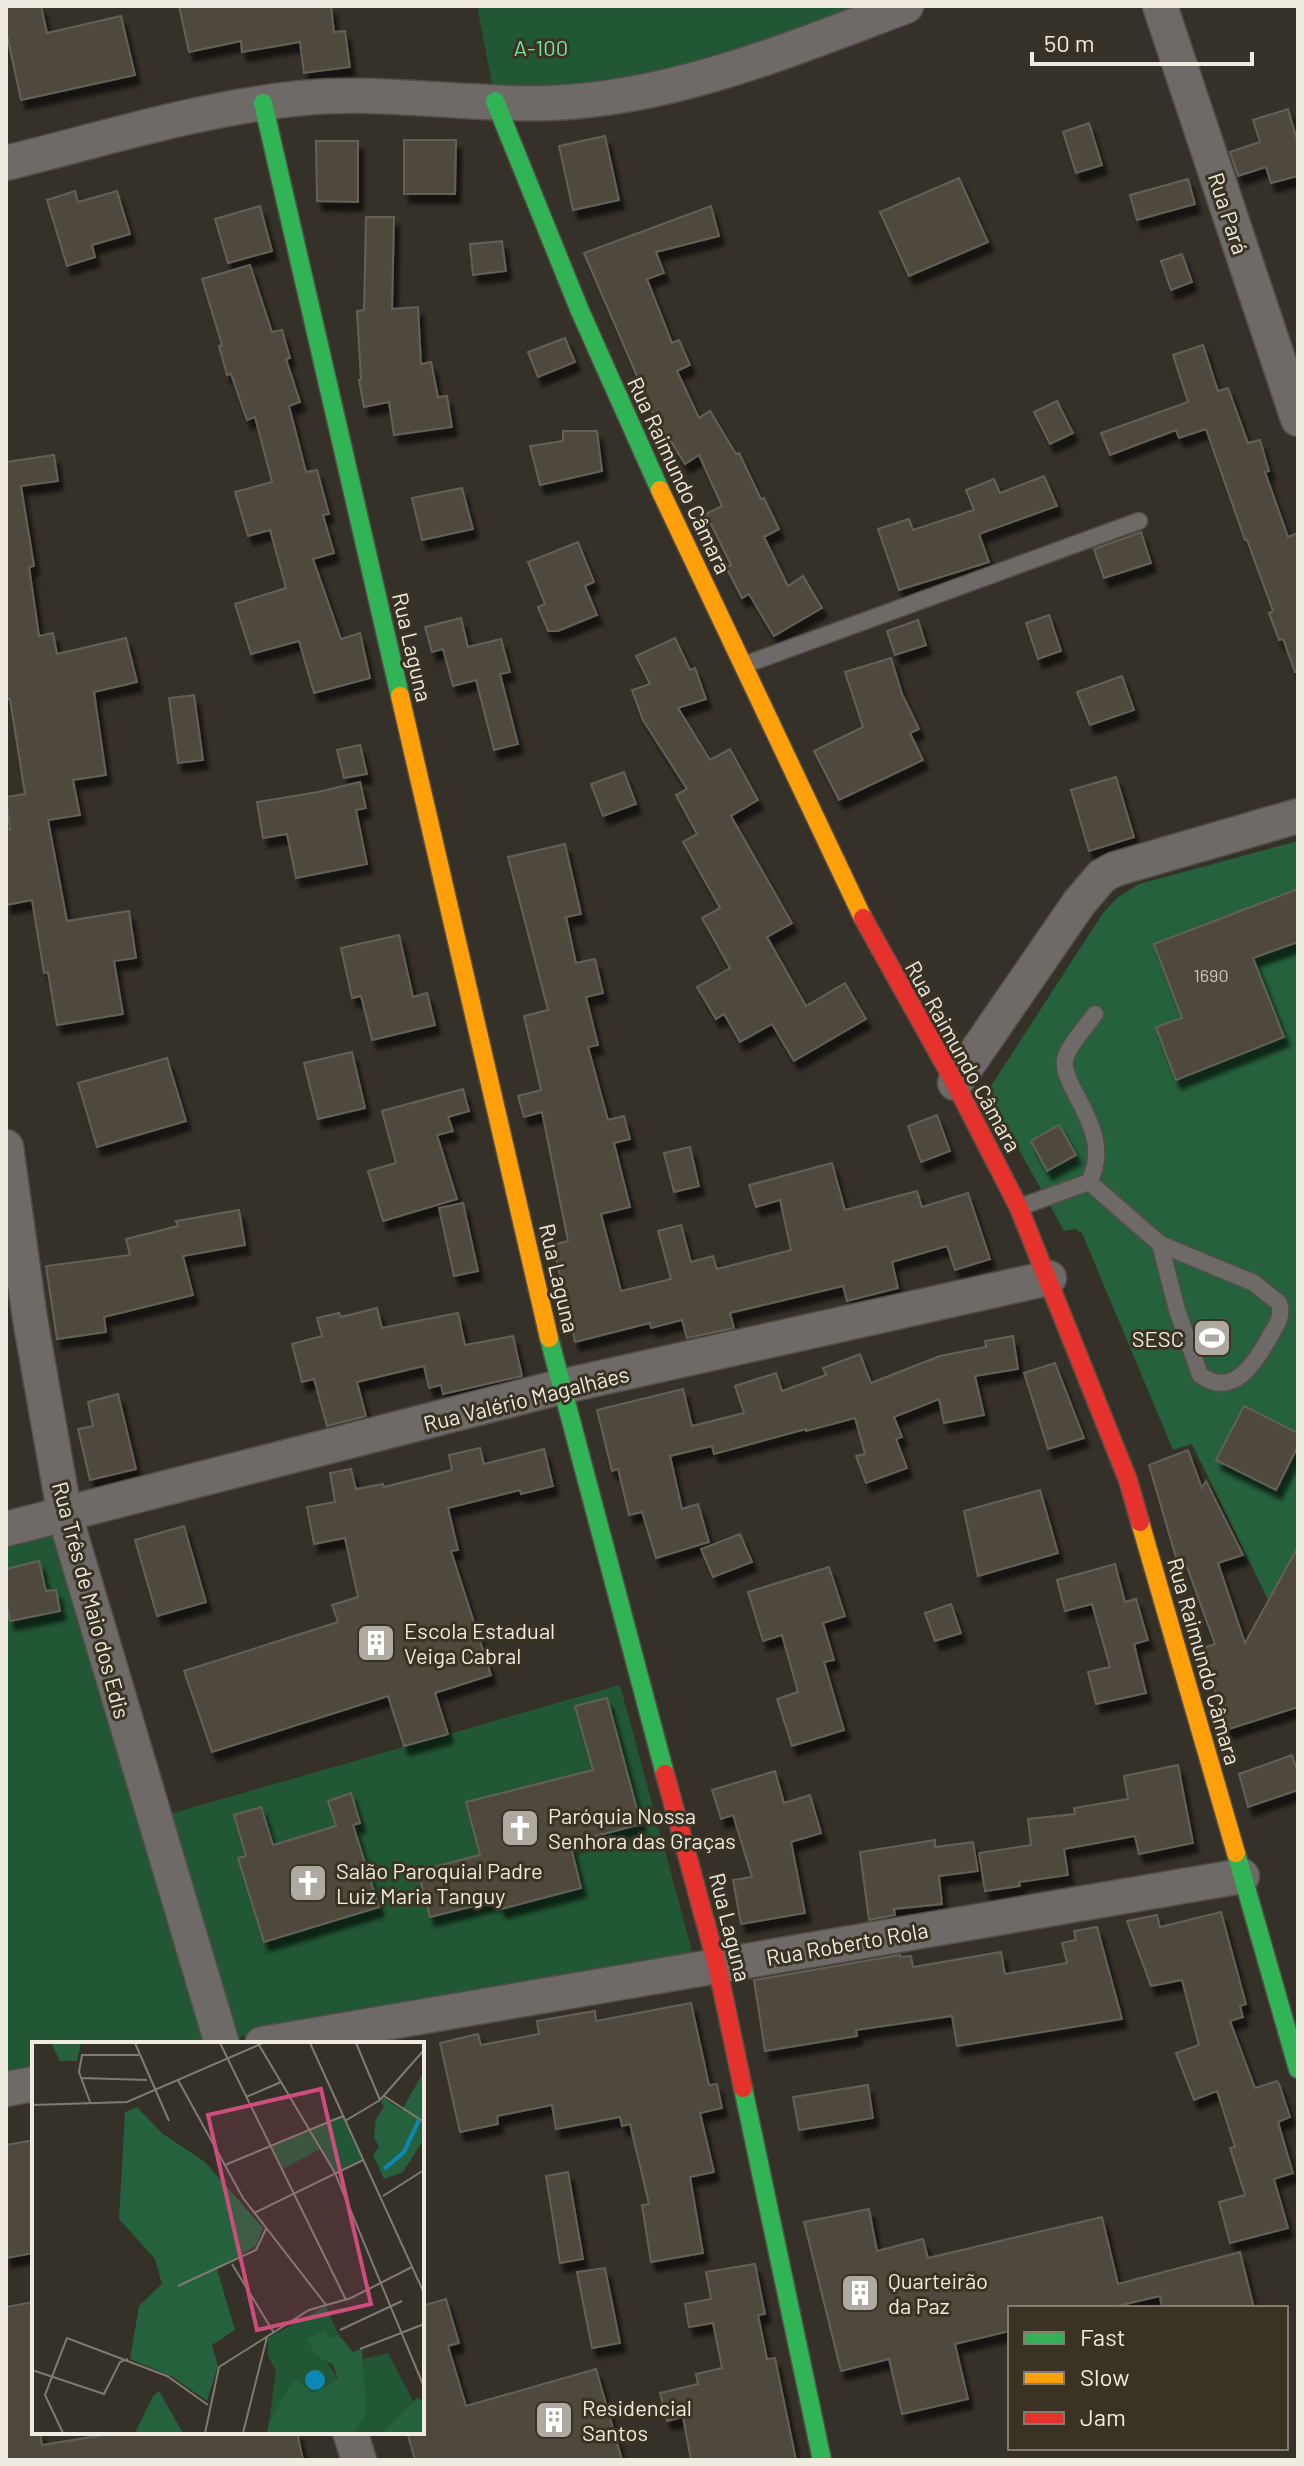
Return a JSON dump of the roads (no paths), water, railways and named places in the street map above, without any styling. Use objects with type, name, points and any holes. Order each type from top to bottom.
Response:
[{"type":"street","points":[[6,163],[196,114],[263,103],[350,94],[552,103],[686,83],[753,63],[872,12],[906,6]]},
{"type":"street","name":"Rua Pará","points":[[1160,6],[1298,419]]},
{"type":"street","name":"Rua Raimundo Câmara","points":[[495,101],[593,341],[742,666],[876,944],[955,1083],[1019,1208],[1049,1278],[1128,1480],[1298,2069]]},
{"type":"street","name":"Rua Laguna","points":[[263,103],[560,1387],[717,1965],[822,2460]]},
{"type":"street","points":[[955,1083],[1079,903],[1102,876],[1159,855],[1298,816]]},
{"type":"street","name":"Rua Três de Maio dos Edis","points":[[6,1147],[30,1319],[65,1516],[221,2042]]},
{"type":"street","name":"Rua Valério Magalhães","points":[[6,1529],[560,1387],[1049,1278]]},
{"type":"street","name":"Rua Roberto Rola","points":[[274,2042],[1242,1876]]},
{"type":"street","points":[[6,2089],[32,2084]]},
{"type":"street","points":[[351,2434],[359,2460]]},
{"type":"lane","points":[[742,666],[1139,521]]},
{"type":"lane","points":[[1019,1208],[1089,1182],[1097,1164],[1095,1139],[1080,1099],[1065,1074],[1065,1058],[1095,1014]]},
{"type":"lane","points":[[1089,1182],[1160,1244],[1254,1283],[1279,1303],[1281,1313],[1277,1323],[1254,1366],[1246,1374],[1227,1381],[1215,1381],[1200,1375],[1177,1310],[1160,1244]]},
{"type":"place","name":"SESC","points":[[1212,1338]]},
{"type":"place","name":"Escola Estadual Veiga Cabral","points":[[376,1643]]},
{"type":"place","name":"Paróquia Nossa Senhora das Graças","points":[[520,1828]]},
{"type":"place","name":"Salão Paroquial Padre Luiz Maria Tanguy","points":[[308,1883]]},
{"type":"place","name":"Quarteirão da Paz","points":[[860,2293]]},
{"type":"place","name":"Residencial Santos","points":[[554,2420]]},
{"type":"park label","name":"A-100","points":[[541,47]]}]
